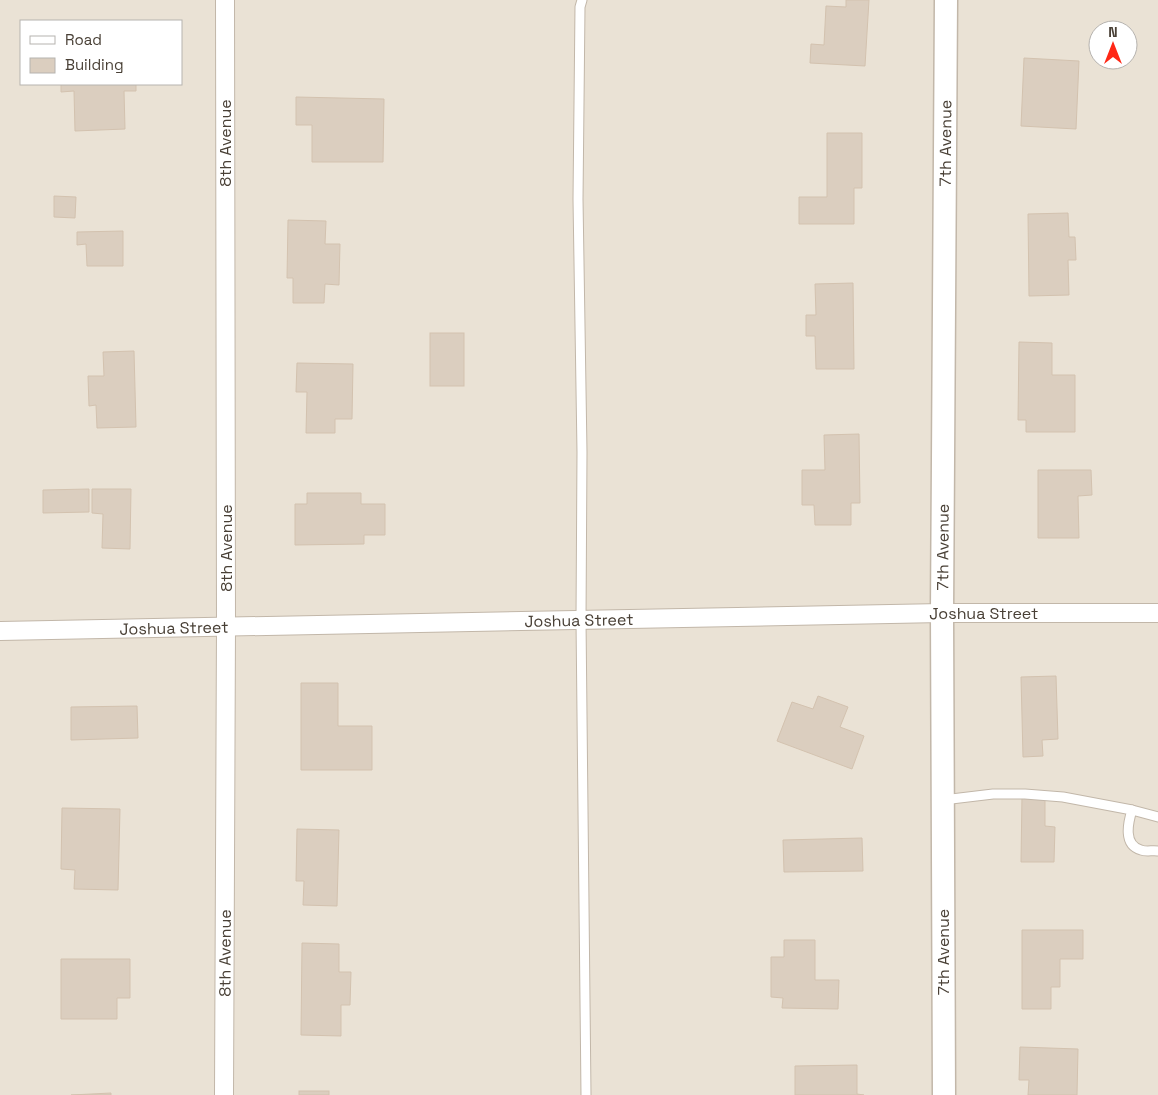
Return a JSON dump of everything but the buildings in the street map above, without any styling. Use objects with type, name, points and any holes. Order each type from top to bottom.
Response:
[{"type":"street","name":"8th Avenue","points":[[224,1095],[226,627],[225,0]]},
{"type":"street","name":"7th Avenue","points":[[944,1095],[942,613],[946,0]]},
{"type":"street","name":"Joshua Street","points":[[0,631],[942,613],[1158,613]]},
{"type":"lane","points":[[582,0],[580,7],[578,100],[586,1095]]},
{"type":"lane","points":[[943,800],[993,794],[1063,797],[1158,817]]},
{"type":"lane","points":[[1132,810],[1128,822],[1128,832],[1132,844],[1141,850],[1158,850]]},
{"type":"shaded area","points":[[0,0],[1158,0],[1158,1095],[0,1095]]}]
